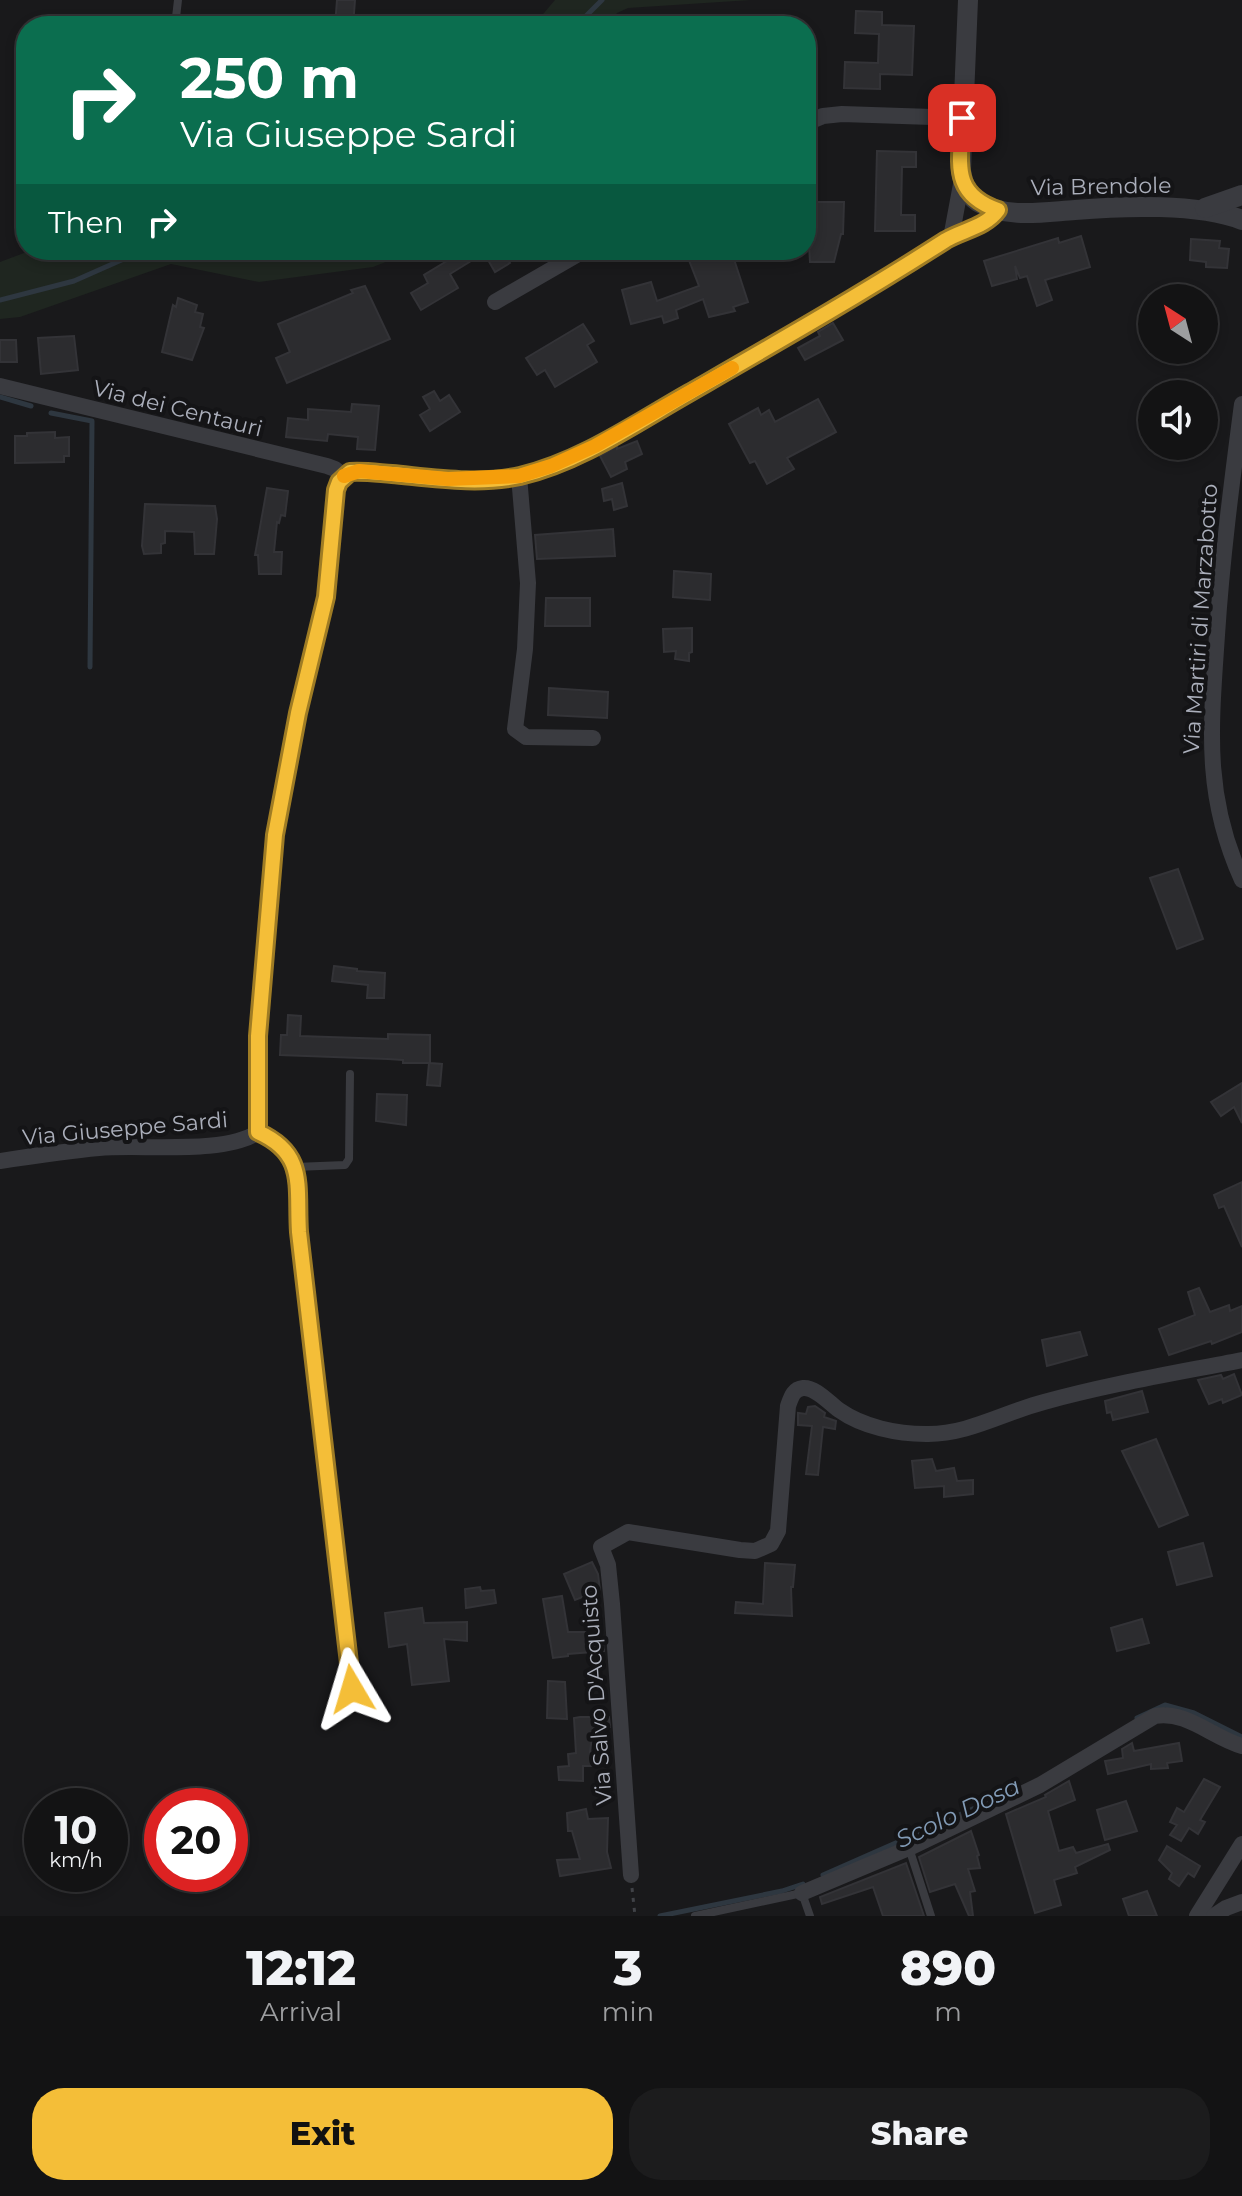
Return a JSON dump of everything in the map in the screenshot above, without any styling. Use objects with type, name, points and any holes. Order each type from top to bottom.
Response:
[{"type":"street","points":[[951,238],[962,179],[968,0]]},
{"type":"street","points":[[816,119],[842,114],[962,118]]},
{"type":"street","points":[[344,476],[359,471],[448,479],[519,476],[551,466],[595,446],[834,310],[951,238],[989,220],[998,210],[974,200],[962,179]]},
{"type":"street","name":"Via Brendole","points":[[1204,208],[1242,195]]},
{"type":"street","name":"Via Brendole","points":[[998,210],[1053,213],[1096,209],[1204,208],[1242,220]]},
{"type":"street","points":[[495,302],[568,260]]},
{"type":"street","name":"Via dei Centauri","points":[[0,386],[327,466],[344,476]]},
{"type":"street","name":"Via Martiri di Marzabotto","points":[[1242,404],[1223,549],[1210,735],[1216,800],[1229,848],[1242,880]]},
{"type":"street","name":"Via Giuseppe Sardi","points":[[0,1161],[100,1148],[209,1145],[248,1140],[258,1132],[258,1036],[275,835],[298,713],[322,621],[334,500],[344,476]]},
{"type":"street","points":[[519,476],[528,583],[525,649],[515,729],[526,737],[593,738]]},
{"type":"street","name":"Via Salvo D'Acquisto","points":[[631,1875],[612,1604],[608,1565],[601,1547],[628,1532],[740,1550],[755,1551],[771,1544],[778,1531],[788,1406],[793,1393],[799,1389],[810,1390],[851,1418],[876,1427],[926,1434],[954,1432],[1083,1391],[1242,1360]]},
{"type":"street","points":[[802,1893],[909,1848],[1040,1785],[1155,1716],[1168,1713],[1242,1746]]},
{"type":"street","points":[[1197,1916],[1242,1844]]},
{"type":"street","points":[[1213,1891],[1218,1913],[1242,1902]]},
{"type":"lane","points":[[295,1167],[345,1165],[349,1159],[350,1074]]},
{"type":"lane","points":[[258,1132],[286,1150],[295,1167],[301,1247],[352,1689]]},
{"type":"lane","points":[[909,1848],[931,1916]]},
{"type":"lane","points":[[695,1916],[802,1893],[810,1916]]},
{"type":"path","points":[[631,1875],[635,1916]]},
{"type":"shaded area","points":[[555,0],[751,0],[628,8],[615,16],[541,16]]},
{"type":"shaded area","points":[[16,256],[16,260],[391,260],[373,267],[259,282],[171,264],[20,317],[0,319],[0,262]]},
{"type":"building","points":[[337,0],[355,0],[354,16],[336,16]]},
{"type":"building","points":[[856,11],[882,12],[882,25],[914,26],[912,75],[880,74],[880,89],[844,88],[845,62],[878,63],[879,34],[855,33]]},
{"type":"building","points":[[877,151],[916,152],[916,167],[902,167],[901,215],[915,215],[915,231],[875,231]]},
{"type":"building","points":[[817,202],[844,202],[843,234],[834,262],[810,262],[816,260]]},
{"type":"building","points":[[1081,236],[1090,267],[1045,280],[1052,300],[1037,306],[1027,276],[1020,278],[1015,266],[1017,279],[992,286],[984,261],[1058,238],[1059,243]]},
{"type":"building","points":[[1191,239],[1220,241],[1219,248],[1229,249],[1227,268],[1206,267],[1206,262],[1190,260]]},
{"type":"building","points":[[449,260],[473,260],[450,274],[458,288],[421,310],[411,293],[428,283],[424,275]]},
{"type":"building","points":[[488,260],[508,260],[510,263],[495,272]]},
{"type":"building","points":[[689,260],[734,260],[748,302],[733,307],[735,311],[709,317],[703,299],[676,310],[678,318],[664,323],[662,316],[631,324],[622,290],[651,282],[657,301],[699,286]]},
{"type":"building","points":[[365,286],[390,339],[287,383],[276,358],[290,352],[278,324]]},
{"type":"building","points":[[178,298],[197,305],[195,312],[203,314],[200,327],[204,328],[192,360],[162,352],[173,305],[176,307]]},
{"type":"building","points":[[833,323],[843,340],[805,360],[798,348],[820,336],[818,332]]},
{"type":"building","points":[[583,324],[594,341],[587,345],[597,362],[555,387],[545,370],[537,375],[526,358]]},
{"type":"building","points":[[74,336],[78,370],[41,374],[38,338]]},
{"type":"building","points":[[0,340],[16,340],[17,362],[0,362]]},
{"type":"building","points":[[434,391],[440,401],[449,395],[460,412],[430,431],[420,415],[430,409],[423,397]]},
{"type":"building","points":[[818,399],[836,432],[787,458],[794,469],[767,484],[755,461],[750,463],[729,424],[758,408],[761,415],[769,410],[775,422]]},
{"type":"building","points":[[352,404],[379,406],[375,450],[357,449],[358,437],[328,434],[327,441],[286,437],[288,418],[308,420],[308,409],[351,412]]},
{"type":"building","points":[[55,432],[55,438],[69,437],[69,456],[64,456],[64,462],[15,463],[15,436]]},
{"type":"building","points":[[637,441],[642,454],[625,462],[627,469],[611,477],[600,456],[617,446],[617,449]]},
{"type":"building","points":[[622,483],[627,506],[614,510],[612,499],[604,501],[602,489]]},
{"type":"building","points":[[267,488],[288,491],[285,516],[281,515],[277,522],[274,552],[282,552],[281,574],[259,574],[258,555],[255,555]]},
{"type":"building","points":[[145,504],[215,506],[214,554],[195,554],[194,532],[165,531],[161,553],[144,554]]},
{"type":"building","points":[[613,529],[615,556],[537,559],[535,535]]},
{"type":"building","points":[[674,571],[711,574],[710,600],[673,597]]},
{"type":"building","points":[[546,598],[590,598],[590,626],[545,626]]},
{"type":"building","points":[[692,628],[689,661],[675,659],[676,651],[664,652],[663,629]]},
{"type":"building","points":[[549,688],[608,692],[607,718],[548,715]]},
{"type":"building","points":[[1178,869],[1203,939],[1177,949],[1150,878]]},
{"type":"building","points":[[334,966],[385,973],[384,998],[367,998],[368,985],[332,981]]},
{"type":"building","points":[[288,1015],[301,1016],[300,1036],[388,1039],[388,1034],[430,1035],[430,1063],[442,1064],[440,1086],[427,1085],[429,1063],[280,1055],[281,1035],[287,1035]]},
{"type":"building","points":[[1242,1083],[1242,1123],[1234,1107],[1221,1116],[1211,1102]]},
{"type":"building","points":[[377,1094],[407,1095],[406,1125],[376,1121]]},
{"type":"building","points":[[1242,1182],[1242,1247],[1224,1206],[1219,1208],[1214,1195]]},
{"type":"building","points":[[1199,1288],[1210,1312],[1229,1305],[1230,1311],[1242,1306],[1242,1332],[1212,1344],[1211,1341],[1169,1355],[1159,1329],[1195,1315],[1188,1292]]},
{"type":"building","points":[[1080,1332],[1087,1355],[1047,1366],[1042,1340]]},
{"type":"building","points":[[1234,1374],[1242,1395],[1223,1403],[1222,1399],[1209,1404],[1198,1380],[1221,1375],[1223,1379]]},
{"type":"building","points":[[1142,1391],[1148,1412],[1113,1420],[1111,1412],[1107,1413],[1105,1401]]},
{"type":"building","points":[[815,1406],[825,1413],[824,1417],[836,1421],[835,1429],[823,1427],[818,1475],[806,1474],[812,1426],[798,1425],[798,1413],[806,1414],[808,1407]]},
{"type":"building","points":[[1156,1439],[1188,1515],[1159,1527],[1122,1451]]},
{"type":"building","points":[[932,1459],[936,1471],[954,1468],[957,1481],[973,1480],[973,1494],[944,1497],[944,1486],[915,1488],[912,1461]]},
{"type":"building","points":[[1203,1543],[1212,1576],[1177,1585],[1168,1552]]},
{"type":"building","points":[[592,1562],[598,1574],[600,1590],[575,1600],[564,1574]]},
{"type":"building","points":[[765,1563],[795,1565],[791,1587],[792,1616],[735,1613],[736,1602],[763,1604]]},
{"type":"building","points":[[480,1587],[481,1591],[494,1590],[496,1603],[466,1608],[465,1589]]},
{"type":"building","points":[[562,1596],[568,1632],[596,1632],[597,1638],[603,1638],[604,1651],[553,1658],[543,1599]]},
{"type":"building","points":[[422,1608],[424,1623],[467,1622],[467,1641],[444,1639],[449,1681],[412,1685],[407,1644],[389,1647],[385,1613]]},
{"type":"building","points":[[1142,1619],[1149,1643],[1117,1651],[1111,1628]]},
{"type":"building","points":[[548,1681],[565,1682],[567,1719],[547,1718]]},
{"type":"building","points":[[609,1717],[610,1727],[593,1729],[590,1752],[600,1751],[600,1766],[583,1766],[583,1781],[559,1780],[558,1767],[569,1766],[568,1754],[576,1753],[574,1718]]},
{"type":"building","points":[[1132,1743],[1134,1751],[1179,1743],[1182,1761],[1167,1763],[1168,1768],[1151,1769],[1151,1764],[1108,1774],[1105,1761],[1123,1758],[1122,1749]]},
{"type":"building","points":[[1204,1779],[1220,1787],[1200,1820],[1205,1822],[1198,1834],[1189,1828],[1181,1841],[1170,1835],[1177,1825],[1170,1822],[1177,1808],[1184,1812]]},
{"type":"building","points":[[1069,1781],[1075,1800],[1048,1811],[1059,1851],[1073,1847],[1076,1853],[1108,1844],[1110,1850],[1075,1867],[1077,1873],[1054,1880],[1061,1905],[1035,1913],[1006,1814],[1046,1797]]},
{"type":"building","points":[[1126,1801],[1137,1831],[1105,1840],[1097,1810]]},
{"type":"building","points":[[586,1809],[588,1819],[608,1818],[607,1852],[611,1868],[560,1876],[557,1860],[580,1859],[572,1831],[568,1831],[567,1813]]},
{"type":"building","points":[[971,1831],[980,1868],[968,1869],[975,1891],[970,1892],[973,1916],[969,1916],[955,1884],[930,1892],[919,1857]]},
{"type":"building","points":[[1167,1846],[1200,1866],[1194,1877],[1188,1873],[1179,1886],[1169,1879],[1172,1873],[1159,1860]]},
{"type":"building","points":[[906,1863],[924,1916],[883,1916],[873,1887],[822,1904],[820,1897]]},
{"type":"building","points":[[1147,1891],[1157,1916],[1129,1916],[1123,1899]]},
{"type":"waterway","points":[[586,16],[602,0]]},
{"type":"waterway","points":[[0,300],[74,281],[121,260]]},
{"type":"waterway","points":[[0,397],[31,406]]},
{"type":"waterway","points":[[51,413],[92,421],[90,667]]},
{"type":"waterway","name":"Scolo Dosa","points":[[1137,1718],[1165,1705],[1194,1713],[1242,1737]]},
{"type":"waterway","name":"Scolo Dosa","points":[[823,1875],[975,1808]]},
{"type":"waterway","name":"Scolo Dosa","points":[[660,1916],[803,1884]]},
{"type":"slow traffic","points":[[344,476],[359,471],[448,479],[519,476],[551,466],[595,446],[732,368]]},
{"type":"route","points":[[352,1689],[299,1232],[295,1167],[286,1150],[258,1132],[258,1036],[275,835],[298,713],[322,621],[332,517],[339,482],[350,472],[359,471],[448,479],[494,479],[519,476],[551,466],[595,446],[669,405],[875,286],[951,238],[989,220],[998,210],[974,200],[962,179],[962,118]]}]
